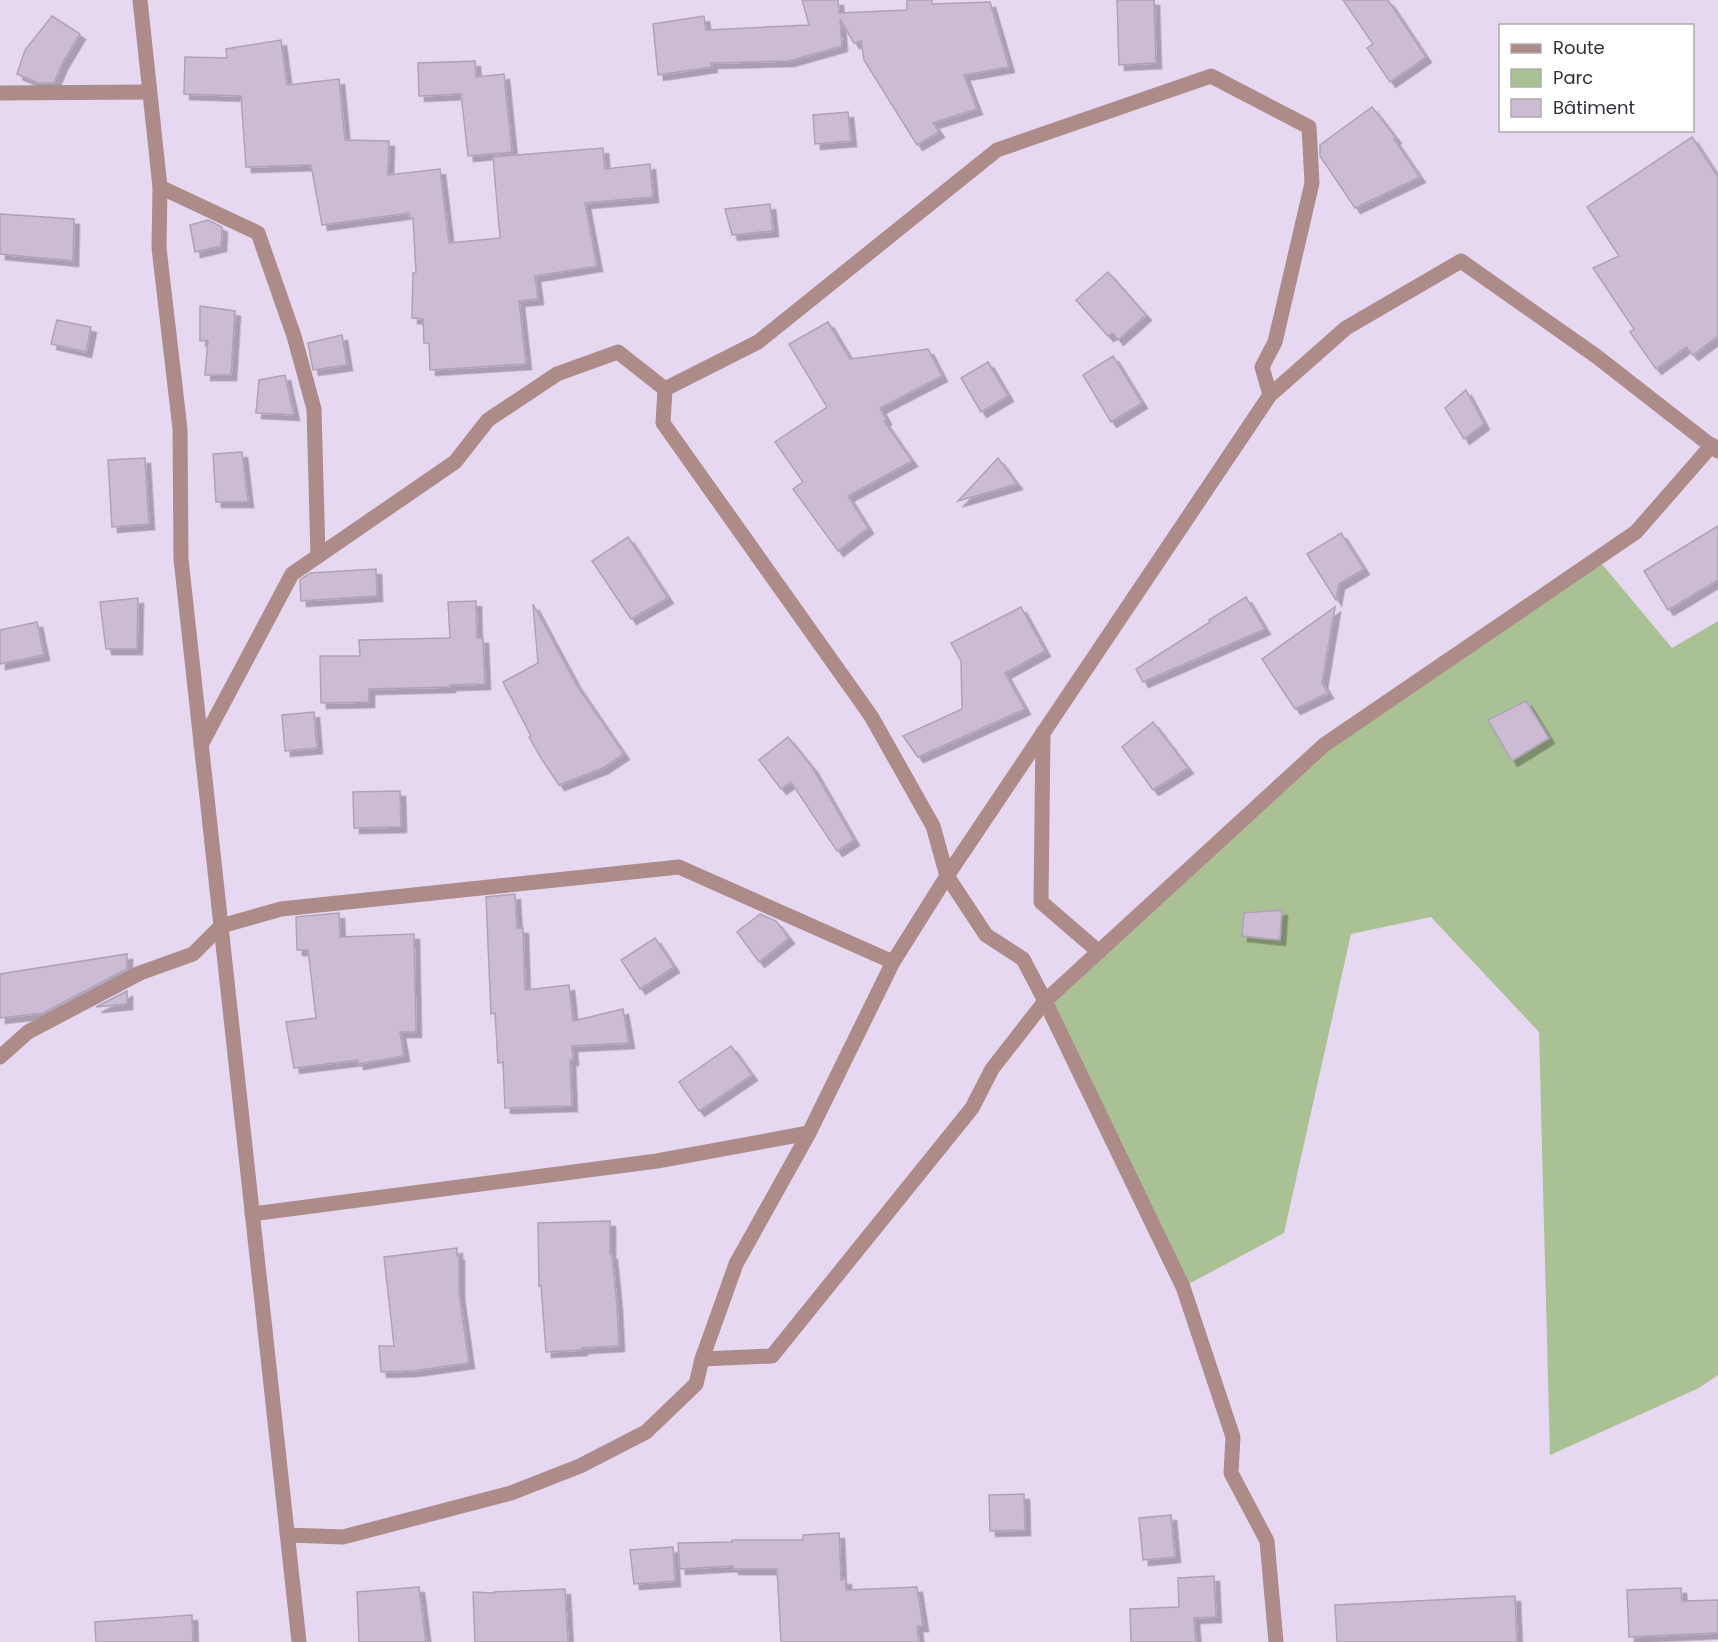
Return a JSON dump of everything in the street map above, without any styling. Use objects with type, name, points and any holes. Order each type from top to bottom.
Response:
[{"type":"street","points":[[140,0],[160,187],[159,248],[180,429],[182,559],[299,1642]]},
{"type":"street","points":[[665,389],[758,342],[997,150],[1211,76],[1310,127],[1312,183],[1275,342],[1262,367],[1270,395]]},
{"type":"street","points":[[0,93],[150,92]]},
{"type":"street","points":[[160,187],[258,233],[294,336],[314,409],[318,556]]},
{"type":"street","points":[[287,1535],[344,1537],[511,1493],[580,1466],[646,1432],[696,1384],[702,1359],[735,1264],[809,1132],[893,962],[947,876],[1270,395],[1346,328],[1461,261],[1596,356],[1715,448],[1635,532],[1324,744],[1045,1001],[992,1068],[972,1108],[772,1356],[702,1359]]},
{"type":"street","points":[[201,744],[292,574],[454,462],[488,420],[557,374],[618,352],[665,389]]},
{"type":"street","points":[[665,389],[663,423],[871,716],[933,825],[947,876],[986,934],[1023,959],[1045,1001],[1183,1287],[1233,1437],[1231,1473],[1267,1541],[1276,1642]]},
{"type":"street","points":[[1043,732],[1041,902],[1099,951]]},
{"type":"street","points":[[0,1057],[28,1032],[140,973],[193,954],[221,926],[280,909],[679,867],[893,962]]},
{"type":"street","points":[[252,1214],[657,1161],[809,1132]]},
{"type":"green space","points":[[1597,558],[1672,648],[1718,621],[1718,1375],[1699,1388],[1550,1455],[1539,1032],[1431,917],[1351,934],[1284,1233],[1183,1287],[1045,1001],[1324,745]]},
{"type":"building","points":[[802,0],[838,0],[839,13],[907,10],[907,0],[932,0],[932,4],[990,2],[1009,67],[964,75],[977,109],[933,123],[939,132],[917,145],[864,60],[861,41],[854,43],[840,19],[842,46],[789,61],[711,63],[712,67],[658,75],[653,24],[704,16],[706,30],[809,25]]},
{"type":"building","points":[[1117,0],[1154,0],[1156,63],[1119,65]]},
{"type":"building","points":[[1343,0],[1388,0],[1426,57],[1390,82],[1367,48],[1373,44]]},
{"type":"building","points":[[52,16],[80,34],[62,64],[54,83],[38,83],[17,74],[25,50]]},
{"type":"building","points":[[281,40],[287,85],[339,79],[345,140],[389,141],[388,175],[440,169],[449,243],[500,238],[493,157],[603,148],[605,169],[650,164],[653,197],[585,203],[597,266],[535,276],[538,299],[519,301],[526,364],[430,370],[429,343],[424,343],[423,319],[412,318],[413,273],[416,273],[413,218],[410,218],[409,213],[322,225],[311,165],[246,167],[241,96],[184,94],[185,57],[227,58],[226,49]]},
{"type":"building","points":[[475,61],[476,77],[504,74],[512,152],[468,156],[461,94],[419,96],[418,63]]},
{"type":"building","points":[[1372,107],[1396,138],[1394,139],[1420,177],[1355,208],[1320,156],[1320,145]]},
{"type":"building","points":[[848,112],[851,141],[815,144],[813,115]]},
{"type":"building","points":[[1692,137],[1718,177],[1718,336],[1693,355],[1686,347],[1656,369],[1630,332],[1634,329],[1593,268],[1619,256],[1587,207]]},
{"type":"building","points":[[770,204],[773,231],[732,235],[725,209]]},
{"type":"building","points":[[0,214],[74,219],[73,261],[0,254]]},
{"type":"building","points":[[208,220],[222,227],[221,246],[195,252],[190,225]]},
{"type":"building","points":[[1108,272],[1146,315],[1118,340],[1113,333],[1108,336],[1076,300]]},
{"type":"building","points":[[200,306],[235,311],[231,375],[205,375],[208,340],[200,341]]},
{"type":"building","points":[[57,320],[91,327],[86,352],[51,344]]},
{"type":"building","points":[[828,322],[850,359],[928,349],[942,376],[880,408],[886,419],[884,421],[912,461],[848,496],[868,528],[838,551],[793,489],[803,482],[775,442],[827,407],[789,344]]},
{"type":"building","points":[[342,335],[347,365],[313,370],[308,343]]},
{"type":"building","points":[[1113,356],[1142,403],[1111,422],[1083,375]]},
{"type":"building","points":[[988,362],[1008,396],[981,412],[961,378]]},
{"type":"building","points":[[285,375],[294,415],[256,413],[259,380]]},
{"type":"building","points":[[1466,390],[1484,424],[1464,439],[1445,408]]},
{"type":"building","points":[[242,452],[248,502],[216,502],[213,454]]},
{"type":"building","points":[[145,458],[149,524],[112,527],[108,460]]},
{"type":"building","points":[[998,458],[1017,484],[958,501]]},
{"type":"building","points":[[1718,526],[1718,580],[1668,610],[1644,571]]},
{"type":"building","points":[[1341,533],[1364,569],[1339,584],[1336,600],[1307,554]]},
{"type":"building","points":[[628,537],[668,598],[631,619],[592,561]]},
{"type":"building","points":[[376,569],[377,596],[301,601],[300,580],[310,573]]},
{"type":"building","points":[[1246,597],[1265,629],[1143,682],[1136,669]]},
{"type":"building","points":[[138,598],[137,649],[106,649],[100,602]]},
{"type":"building","points":[[476,601],[477,638],[483,638],[485,684],[369,689],[369,702],[321,703],[320,656],[360,656],[359,640],[450,638],[448,602]]},
{"type":"building","points":[[533,604],[576,684],[624,754],[603,768],[559,785],[529,737],[531,736],[503,682],[538,663]]},
{"type":"building","points":[[1021,607],[1045,651],[1005,673],[1025,709],[918,757],[903,736],[962,709],[961,661],[951,643]]},
{"type":"building","points":[[1335,607],[1322,683],[1328,693],[1295,709],[1262,659]]},
{"type":"building","points":[[37,622],[44,655],[0,664],[0,630]]},
{"type":"building","points":[[1526,701],[1549,738],[1512,761],[1488,720]]},
{"type":"building","points":[[314,712],[317,748],[285,751],[282,715]]},
{"type":"building","points":[[1153,722],[1188,768],[1153,790],[1122,747]]},
{"type":"building","points":[[788,737],[812,767],[854,840],[837,851],[791,782],[781,789],[759,760]]},
{"type":"building","points":[[400,791],[401,827],[354,828],[353,792]]},
{"type":"building","points":[[515,894],[517,928],[523,928],[525,990],[569,985],[573,1021],[623,1009],[629,1043],[572,1046],[573,1060],[570,1060],[572,1106],[505,1108],[503,1062],[498,1063],[495,1013],[491,1014],[486,897]]},
{"type":"building","points":[[1282,910],[1280,940],[1242,936],[1244,913]]},
{"type":"building","points":[[339,913],[340,937],[414,934],[416,1032],[400,1032],[404,1056],[358,1064],[358,1060],[294,1068],[286,1022],[316,1018],[308,950],[297,950],[296,917]]},
{"type":"building","points":[[760,914],[776,921],[789,938],[759,962],[737,932]]},
{"type":"building","points":[[655,938],[674,967],[640,989],[621,960]]},
{"type":"building","points":[[127,954],[127,969],[43,1013],[0,1018],[0,974]]},
{"type":"building","points":[[127,991],[127,1004],[96,1007]]},
{"type":"building","points":[[731,1046],[752,1075],[699,1111],[679,1082]]},
{"type":"building","points":[[610,1221],[610,1254],[612,1254],[617,1305],[619,1346],[546,1352],[541,1285],[539,1286],[538,1223]]},
{"type":"building","points":[[457,1248],[459,1293],[469,1363],[412,1371],[381,1372],[379,1346],[394,1346],[384,1257]]},
{"type":"building","points":[[1024,1494],[1025,1530],[990,1531],[989,1495]]},
{"type":"building","points":[[1171,1515],[1175,1557],[1143,1560],[1139,1518]]},
{"type":"building","points":[[839,1533],[841,1580],[846,1579],[846,1590],[917,1587],[923,1626],[917,1626],[919,1642],[781,1642],[777,1569],[733,1569],[733,1566],[680,1569],[678,1543],[803,1540],[803,1535]]},
{"type":"building","points":[[673,1547],[675,1581],[634,1584],[630,1550]]},
{"type":"building","points":[[1214,1576],[1216,1617],[1194,1618],[1196,1642],[1131,1642],[1130,1609],[1179,1607],[1178,1578]]},
{"type":"building","points":[[419,1587],[426,1642],[359,1642],[357,1592]]},
{"type":"building","points":[[1681,1588],[1682,1601],[1718,1600],[1718,1633],[1629,1637],[1627,1590]]},
{"type":"building","points":[[565,1589],[568,1642],[475,1642],[473,1592]]},
{"type":"building","points":[[1515,1596],[1517,1642],[1337,1642],[1335,1605]]},
{"type":"building","points":[[192,1615],[193,1642],[96,1642],[95,1622]]}]
